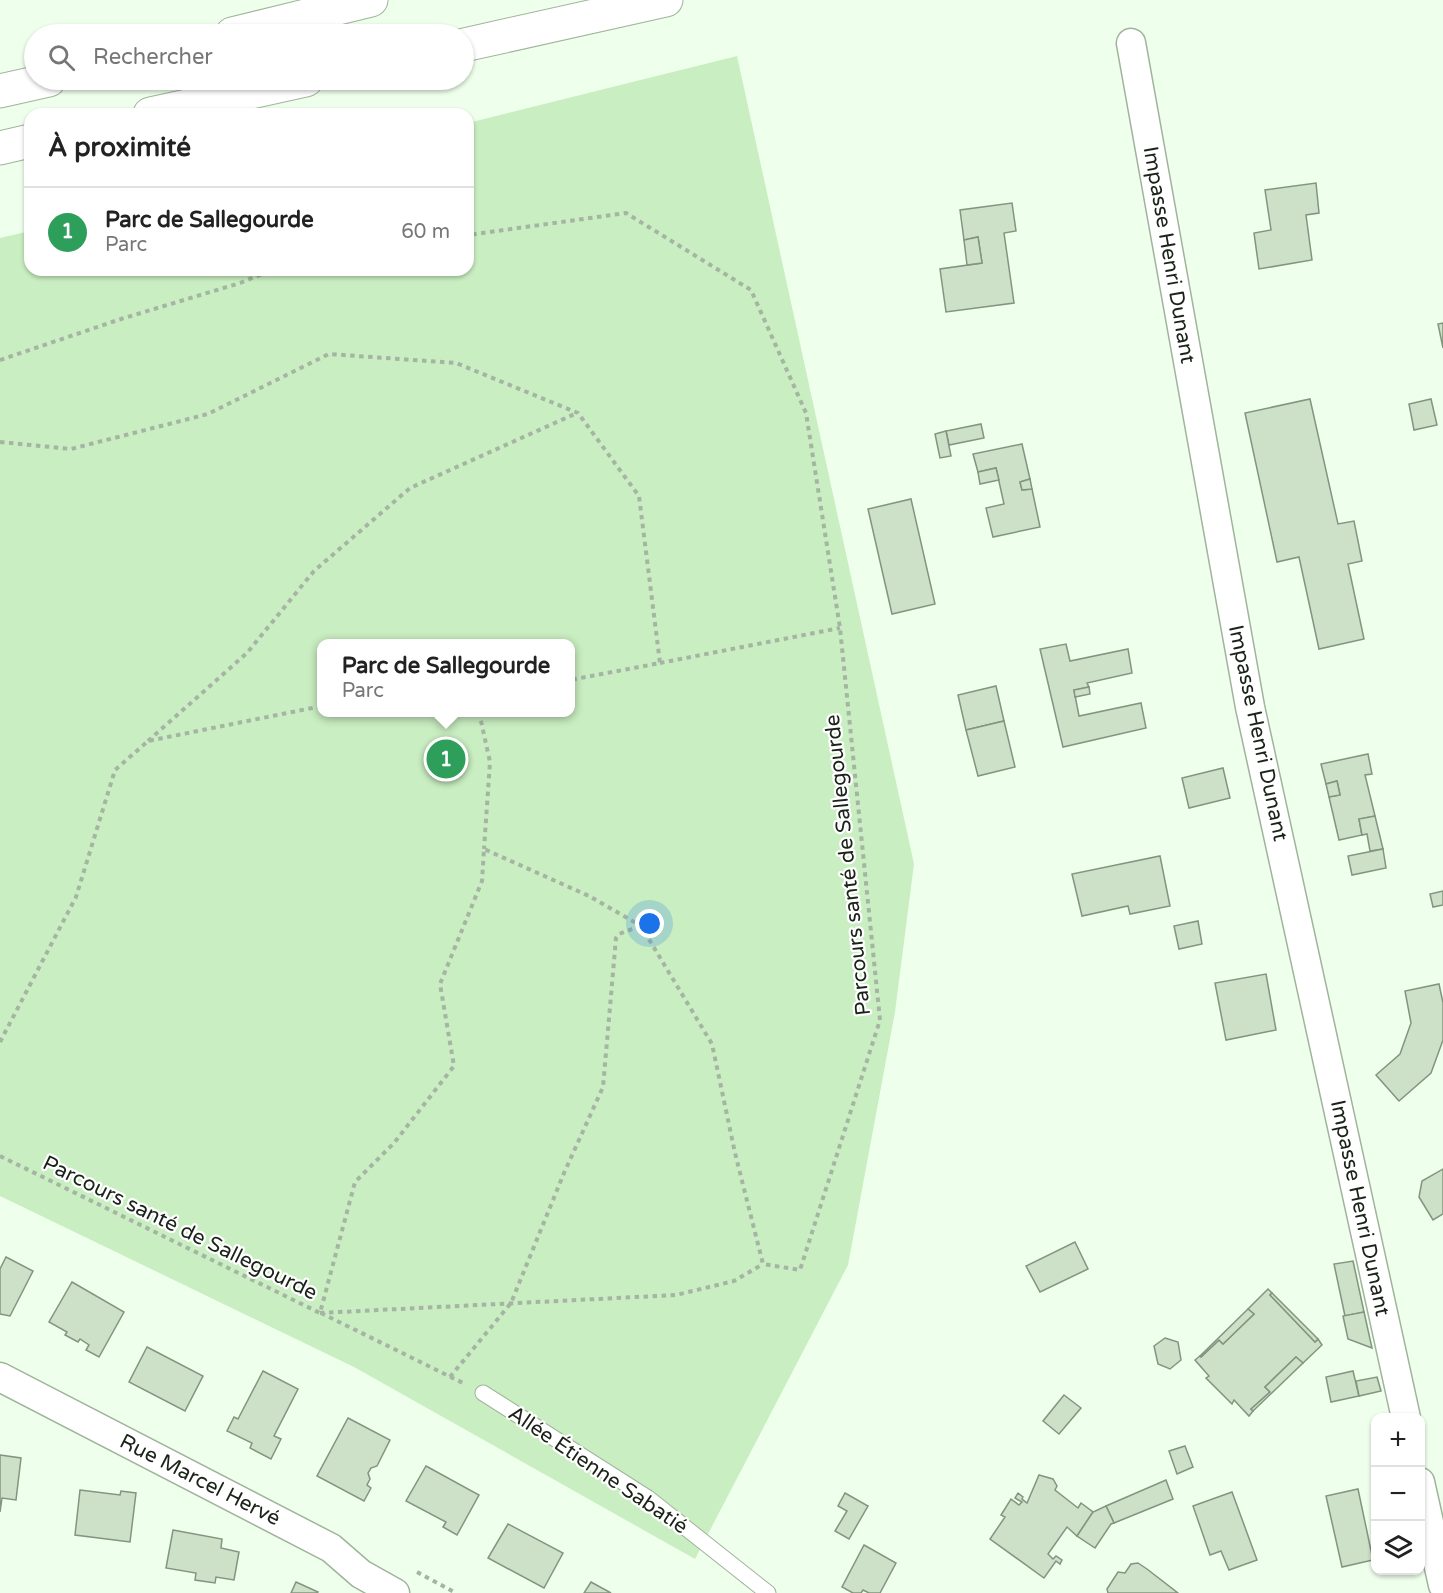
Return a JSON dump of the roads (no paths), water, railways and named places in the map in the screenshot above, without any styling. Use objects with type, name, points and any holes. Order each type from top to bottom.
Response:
[{"type":"highway","points":[[251,24],[339,0]]},
{"type":"highway","points":[[273,24],[371,0]]},
{"type":"highway","points":[[474,43],[666,0]]},
{"type":"highway","points":[[0,91],[24,86]]},
{"type":"highway","points":[[178,108],[260,90]]},
{"type":"highway","points":[[0,148],[24,142]]},
{"type":"street","name":"Impasse Henri Dunant","points":[[1131,44],[1252,717],[1405,1413]]},
{"type":"street","name":"Rue Marcel Hervé","points":[[0,1377],[332,1548],[361,1574],[395,1593]]},
{"type":"street","points":[[1425,1504],[1443,1585]]},
{"type":"lane","name":"Allée Étienne Sabatié","points":[[483,1393],[648,1498],[768,1593]]},
{"type":"place","name":"Parc de Sallegourde","points":[[446,759]]}]
